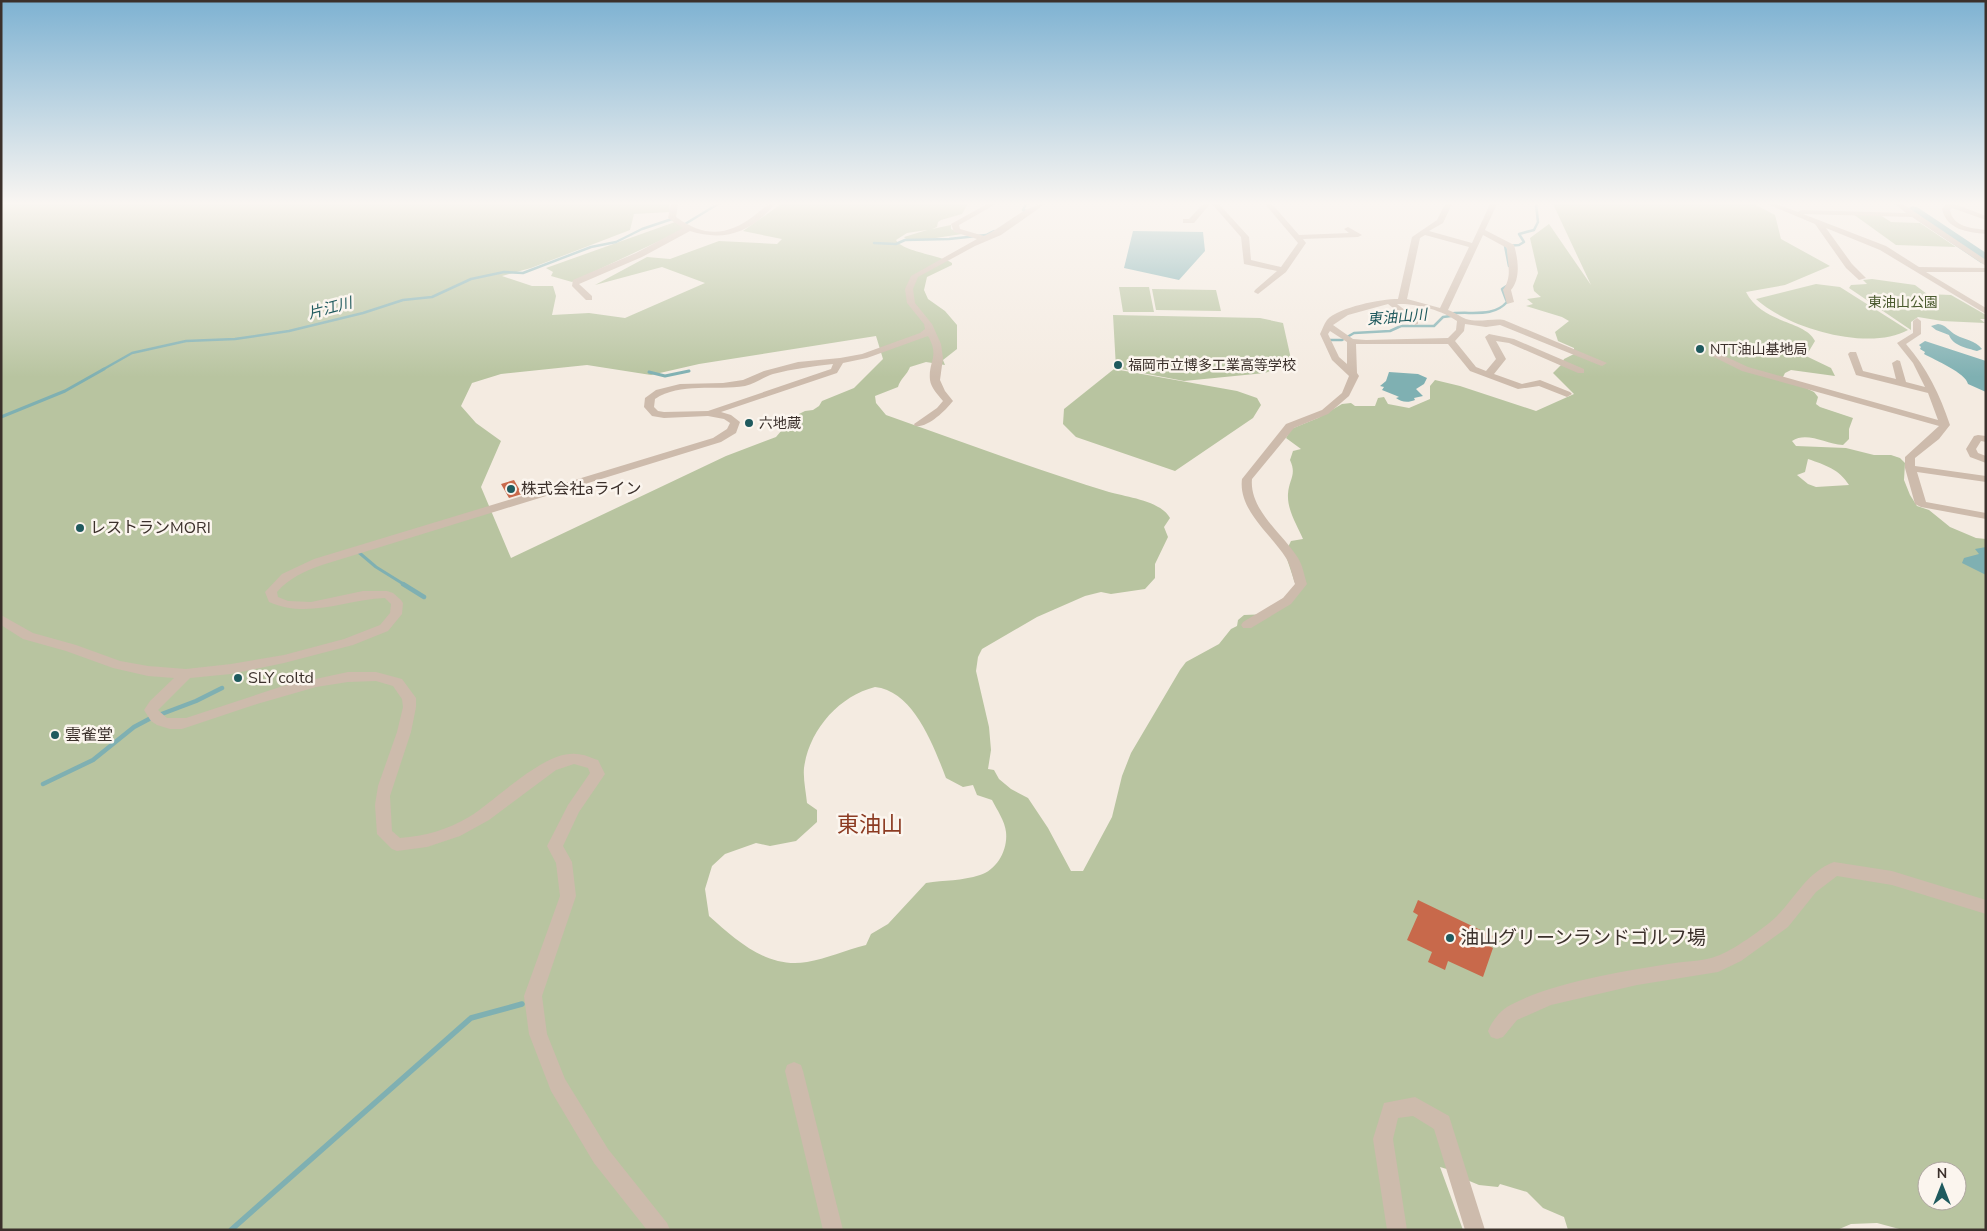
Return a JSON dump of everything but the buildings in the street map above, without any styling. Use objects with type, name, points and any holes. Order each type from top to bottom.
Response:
[{"type":"street","points":[[589,298],[577,288],[576,282],[624,261]]},
{"type":"street","points":[[919,424],[940,410],[948,401],[936,389],[934,378],[938,350],[928,324],[911,304],[909,289],[915,276],[941,261]]},
{"type":"street","points":[[1247,261],[1283,270]]},
{"type":"street","points":[[1258,292],[1283,270],[1289,261]]},
{"type":"street","points":[[1402,301],[1406,279],[1412,261]]},
{"type":"street","points":[[1443,312],[1467,261]]},
{"type":"street","points":[[1510,302],[1507,290],[1512,286],[1514,268],[1511,261]]},
{"type":"street","points":[[1846,261],[1862,278]]},
{"type":"street","points":[[1904,261],[1986,312]]},
{"type":"street","points":[[1916,269],[1986,270]]},
{"type":"street","points":[[1352,374],[1334,358],[1324,334],[1330,322],[1342,315],[1390,302],[1402,301],[1453,314],[1461,321],[1486,324],[1501,322],[1600,362],[1580,372],[1511,341],[1489,337],[1501,358],[1488,375]]},
{"type":"street","points":[[1390,302],[1415,322]]},
{"type":"street","points":[[1450,341],[1460,332],[1461,321]]},
{"type":"street","points":[[1917,321],[1917,334],[1901,343],[1917,362],[1945,425]]},
{"type":"street","points":[[1329,326],[1348,339],[1450,341],[1473,369],[1520,387],[1540,383],[1567,394]]},
{"type":"street","points":[[1,619],[28,636],[71,648],[118,665],[148,671],[186,674],[231,669],[284,659],[348,642],[384,628],[396,614],[397,603],[388,595],[365,594],[309,606],[284,606],[273,600],[271,592],[278,581],[297,571],[351,552],[717,440],[732,431],[735,422],[729,416],[655,414],[649,407],[650,398],[659,392],[680,387],[723,386],[745,383],[767,373],[798,365],[840,361],[864,356],[908,342],[929,330]]},
{"type":"street","points":[[1247,625],[1287,601],[1301,584],[1293,559],[1246,495],[1244,486],[1247,479],[1290,426],[1326,412],[1346,394],[1354,376],[1352,374],[1348,339]]},
{"type":"street","points":[[1715,354],[1745,369],[1945,425]]},
{"type":"street","points":[[1852,354],[1859,373],[1931,391]]},
{"type":"street","points":[[705,414],[834,372],[840,361]]},
{"type":"street","points":[[1897,363],[1902,384]]},
{"type":"street","points":[[1945,425],[1935,437],[1910,457],[1910,468],[1921,504],[1986,516]]},
{"type":"street","points":[[1986,439],[1978,438],[1971,449],[1974,455],[1986,460]]},
{"type":"street","points":[[1910,468],[1986,479]]},
{"type":"street","points":[[186,674],[155,704],[152,710],[154,717],[160,722],[179,724],[285,691],[332,679],[368,675],[392,679],[406,689],[410,700],[407,715],[383,796],[385,834],[397,845],[424,843],[454,832],[476,821],[536,776],[561,761],[573,759],[593,764],[598,774],[573,809],[555,846],[564,862],[568,896],[533,996],[538,1034],[558,1085],[601,1156],[660,1230]]},
{"type":"street","points":[[1497,1031],[1511,1014],[1549,998],[1637,977],[1718,964],[1735,956],[1782,922],[1810,887],[1834,869],[1892,878],[1986,907]]},
{"type":"street","points":[[794,1071],[833,1230]]},
{"type":"street","points":[[1397,1230],[1383,1139],[1391,1110],[1415,1106],[1442,1122],[1475,1230]]},
{"type":"green space","points":[[1,261],[548,261],[502,276],[532,286],[553,286],[556,296],[552,315],[589,313],[625,318],[705,283],[662,267],[595,285],[639,261],[949,261],[952,263],[952,265],[927,277],[924,290],[928,299],[945,311],[957,325],[957,349],[943,360],[945,365],[926,362],[910,367],[898,387],[875,396],[876,403],[886,415],[1053,474],[1151,504],[1166,512],[1170,518],[1164,527],[1168,537],[1155,564],[1155,578],[1145,589],[1111,594],[1101,592],[1085,596],[1037,617],[982,649],[978,657],[976,671],[989,727],[991,750],[988,769],[994,770],[999,779],[1011,789],[1028,798],[1048,828],[1071,871],[1083,871],[1112,817],[1122,776],[1131,753],[1186,662],[1219,644],[1231,629],[1237,626],[1238,620],[1244,615],[1269,614],[1278,602],[1292,595],[1296,586],[1285,553],[1291,541],[1303,539],[1288,500],[1293,473],[1290,460],[1293,451],[1301,449],[1286,438],[1291,429],[1318,418],[1342,404],[1351,403],[1355,406],[1375,406],[1378,398],[1384,397],[1388,404],[1409,408],[1430,399],[1430,386],[1435,380],[1460,386],[1536,411],[1574,394],[1553,373],[1564,359],[1574,354],[1574,348],[1558,341],[1555,332],[1569,321],[1526,306],[1533,304],[1527,299],[1541,297],[1534,291],[1533,286],[1538,273],[1535,261],[1575,261],[1591,285],[1580,261],[1822,261],[1830,266],[1785,285],[1746,292],[1762,310],[1810,334],[1815,341],[1806,356],[1831,368],[1835,376],[1791,370],[1785,373],[1783,377],[1814,392],[1818,397],[1816,404],[1820,407],[1853,418],[1849,429],[1849,439],[1843,445],[1804,437],[1792,441],[1796,446],[1846,448],[1874,455],[1891,455],[1900,458],[1905,463],[1904,480],[1917,506],[1929,510],[1950,527],[1976,538],[1986,539],[1986,1230],[1903,1230],[1877,1223],[1851,1224],[1837,1230],[1568,1230],[1564,1217],[1543,1208],[1527,1192],[1500,1184],[1498,1187],[1479,1185],[1467,1180],[1463,1174],[1440,1167],[1463,1230],[1,1230]],"holes":[[[876,336],[883,359],[854,388],[822,401],[813,410],[805,411],[793,417],[776,437],[726,456],[511,558],[481,487],[501,441],[476,423],[461,406],[472,383],[501,374],[587,365],[651,375],[699,364]],[[1808,459],[1826,466],[1841,475],[1849,485],[1816,487],[1808,484],[1797,475],[1805,472]],[[875,687],[889,691],[901,699],[921,722],[946,778],[963,787],[973,785],[977,795],[992,800],[1005,828],[1005,846],[1000,858],[992,869],[980,875],[926,883],[888,924],[871,934],[866,945],[821,959],[792,963],[779,961],[753,951],[709,916],[705,889],[712,866],[725,854],[756,843],[770,846],[796,841],[817,822],[817,810],[807,803],[804,768],[807,754],[819,728],[849,698]]]},
{"type":"green space","points":[[564,261],[616,261],[572,282],[551,276],[553,272],[546,268]]},
{"type":"green space","name":"東油山公園","points":[[1872,279],[1915,285],[1927,294],[1951,295],[1986,315],[1986,319],[1980,319],[1985,323],[1942,321],[1918,317],[1911,322],[1911,330],[1849,288],[1851,285],[1867,284],[1863,280]]},
{"type":"green space","points":[[1816,284],[1840,287],[1908,330],[1892,336],[1872,339],[1829,334],[1787,319],[1770,310],[1756,299]]},
{"type":"green space","points":[[1119,287],[1149,287],[1154,312],[1123,312]]},
{"type":"green space","points":[[1152,289],[1216,290],[1221,311],[1156,310]]},
{"type":"green space","points":[[1113,315],[1260,318],[1283,323],[1291,359],[1283,366],[1265,373],[1184,381],[1116,368]]},
{"type":"green space","points":[[1114,369],[1237,391],[1257,398],[1261,405],[1253,418],[1175,471],[1076,437],[1063,424],[1064,409]]},
{"type":"water","points":[[1126,261],[1196,261],[1179,280],[1124,268]]},
{"type":"water","points":[[1938,324],[1956,335],[1970,340],[1982,349],[1977,351],[1957,344],[1949,335],[1931,326]]},
{"type":"water","points":[[1925,341],[1986,361],[1986,392],[1968,384],[1956,371],[1924,354],[1925,352],[1920,349],[1919,345]]},
{"type":"water","points":[[1389,372],[1418,374],[1427,378],[1424,384],[1416,389],[1423,396],[1405,402],[1396,398],[1399,397],[1382,390],[1384,387],[1380,386],[1386,381]]},
{"type":"water","points":[[1986,547],[1986,575],[1962,563],[1964,558],[1979,554],[1975,549]]},
{"type":"waterway","name":"片江川","points":[[102,370],[132,353],[186,341],[235,339],[289,331],[363,313],[403,300],[432,297],[471,279],[504,272],[523,273],[553,261]]},
{"type":"waterway","name":"東油山川","points":[[1508,261],[1509,266]]},
{"type":"waterway","name":"東油山川","points":[[1330,340],[1342,340],[1354,333],[1390,331],[1401,326],[1434,326],[1443,317],[1451,316],[1448,314],[1479,313],[1494,310],[1507,302],[1502,289],[1508,285]]},
{"type":"waterway","name":"片江川","points":[[1,417],[65,391],[104,369]]},
{"type":"waterway","points":[[649,372],[665,376],[689,371]]},
{"type":"waterway","points":[[356,550],[376,567],[405,585]]},
{"type":"waterway","points":[[403,584],[424,597]]},
{"type":"waterway","points":[[159,715],[196,701],[222,688]]},
{"type":"waterway","points":[[43,784],[93,760],[134,727],[151,718]]},
{"type":"waterway","points":[[231,1230],[471,1018],[522,1004]]},
{"type":"place","name":"NTT油山基地局","points":[[1700,349]]},
{"type":"place","name":"福岡市立博多工業高等学校","points":[[1118,365]]},
{"type":"place","name":"六地蔵","points":[[749,423]]},
{"type":"place","name":"株式会社aライン","points":[[511,489]]},
{"type":"place","name":"レストランMORI","points":[[80,528]]},
{"type":"place","name":"SLY coltd","points":[[238,678]]},
{"type":"place","name":"雲雀堂","points":[[55,735]]},
{"type":"place","name":"油山グリーンランドゴルフ場","points":[[1450,938]]},
{"type":"district","name":"東油山","points":[[870,825]]}]
